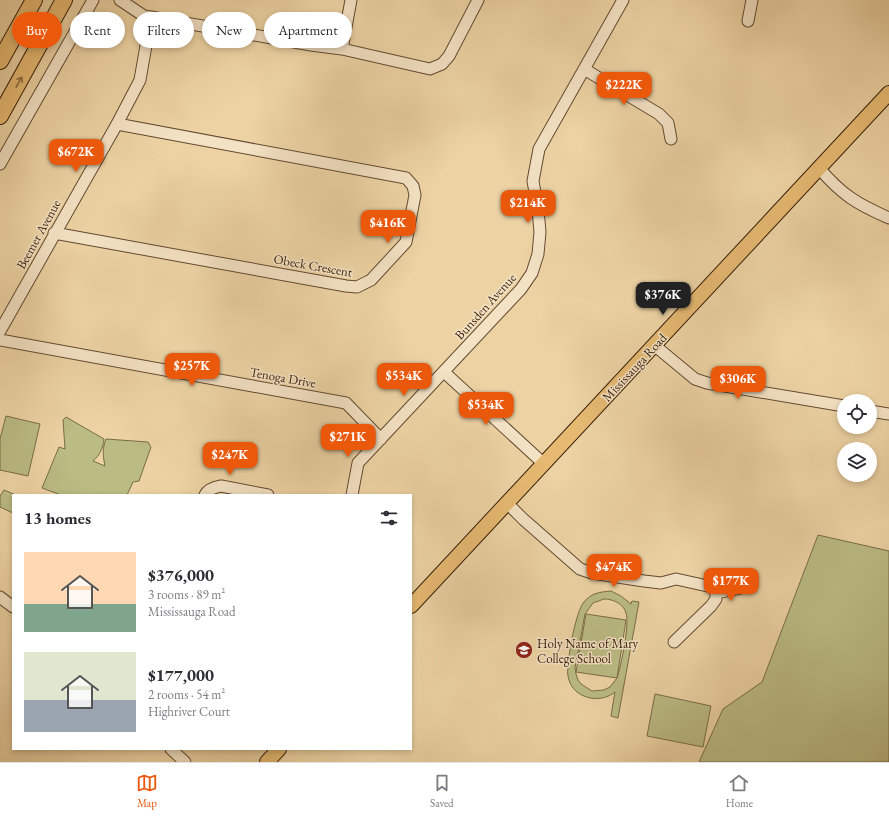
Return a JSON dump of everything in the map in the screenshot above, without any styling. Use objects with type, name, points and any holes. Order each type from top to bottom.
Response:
[{"type":"highway","points":[[0,61],[34,0]]},
{"type":"highway","points":[[0,116],[64,0]]},
{"type":"main road","name":"Mississauga Road","points":[[412,605],[889,93]]},
{"type":"main road","points":[[267,762],[277,750]]},
{"type":"street","points":[[0,164],[93,0]]},
{"type":"street","points":[[120,0],[138,12]]},
{"type":"street","points":[[342,49],[351,0]]},
{"type":"street","points":[[194,25],[342,49],[430,69],[442,64],[449,56],[478,0]]},
{"type":"street","name":"Bunsden Avenue","points":[[352,494],[358,464],[521,289],[532,273],[538,254],[540,232],[533,181],[539,149],[622,0]]},
{"type":"street","points":[[748,21],[752,0]]},
{"type":"street","name":"Beemer Avenue","points":[[0,331],[54,233],[117,124],[140,80],[146,48]]},
{"type":"street","points":[[584,69],[659,114],[668,123],[671,139]]},
{"type":"street","name":"Obeck Crescent","points":[[54,233],[357,287],[371,280],[406,242],[415,195],[413,186],[406,178],[117,124]]},
{"type":"street","points":[[819,168],[842,192],[857,203],[889,218]]},
{"type":"street","name":"Tenoga Drive","points":[[0,340],[346,403],[381,439]]},
{"type":"street","points":[[654,345],[696,378],[707,383],[837,405]]},
{"type":"street","points":[[444,372],[544,464]]},
{"type":"street","points":[[877,412],[889,414]]},
{"type":"street","points":[[205,494],[206,492],[215,487],[221,486],[263,494]]},
{"type":"street","points":[[507,503],[580,569],[592,573],[644,581],[661,583],[676,579],[712,587],[716,593],[716,599],[711,606],[674,642]]},
{"type":"street","points":[[716,593],[741,588]]},
{"type":"street","points":[[0,597],[12,606]]},
{"type":"street","points":[[172,750],[185,762]]},
{"type":"green space","points":[[6,416],[40,424],[28,476],[0,470],[0,439]]},
{"type":"green space","points":[[66,417],[104,439],[101,451],[93,461],[105,466],[103,452],[106,439],[148,442],[151,447],[139,481],[133,482],[127,494],[58,494],[42,488],[59,447],[65,449],[63,420]]},
{"type":"green space","points":[[4,490],[14,494],[12,494],[12,513],[0,507],[0,496]]},
{"type":"green space","points":[[818,535],[889,551],[889,762],[699,762],[723,709],[762,682]]},
{"type":"green space","points":[[611,591],[621,596],[631,604],[632,601],[639,602],[618,718],[611,716],[615,692],[604,698],[591,698],[584,696],[574,689],[568,677],[569,653],[581,607],[590,597],[596,594]],"holes":[[[604,599],[614,601],[621,605],[625,610],[627,618],[619,672],[617,678],[610,687],[604,690],[592,691],[581,684],[578,680],[575,668],[585,614],[593,603]]]},
{"type":"green space","points":[[586,614],[626,620],[617,678],[576,672]]},
{"type":"green space","points":[[655,694],[711,706],[703,747],[647,736]]},
{"type":"place","name":"Holy Name of Mary College School","points":[[524,650]]}]
